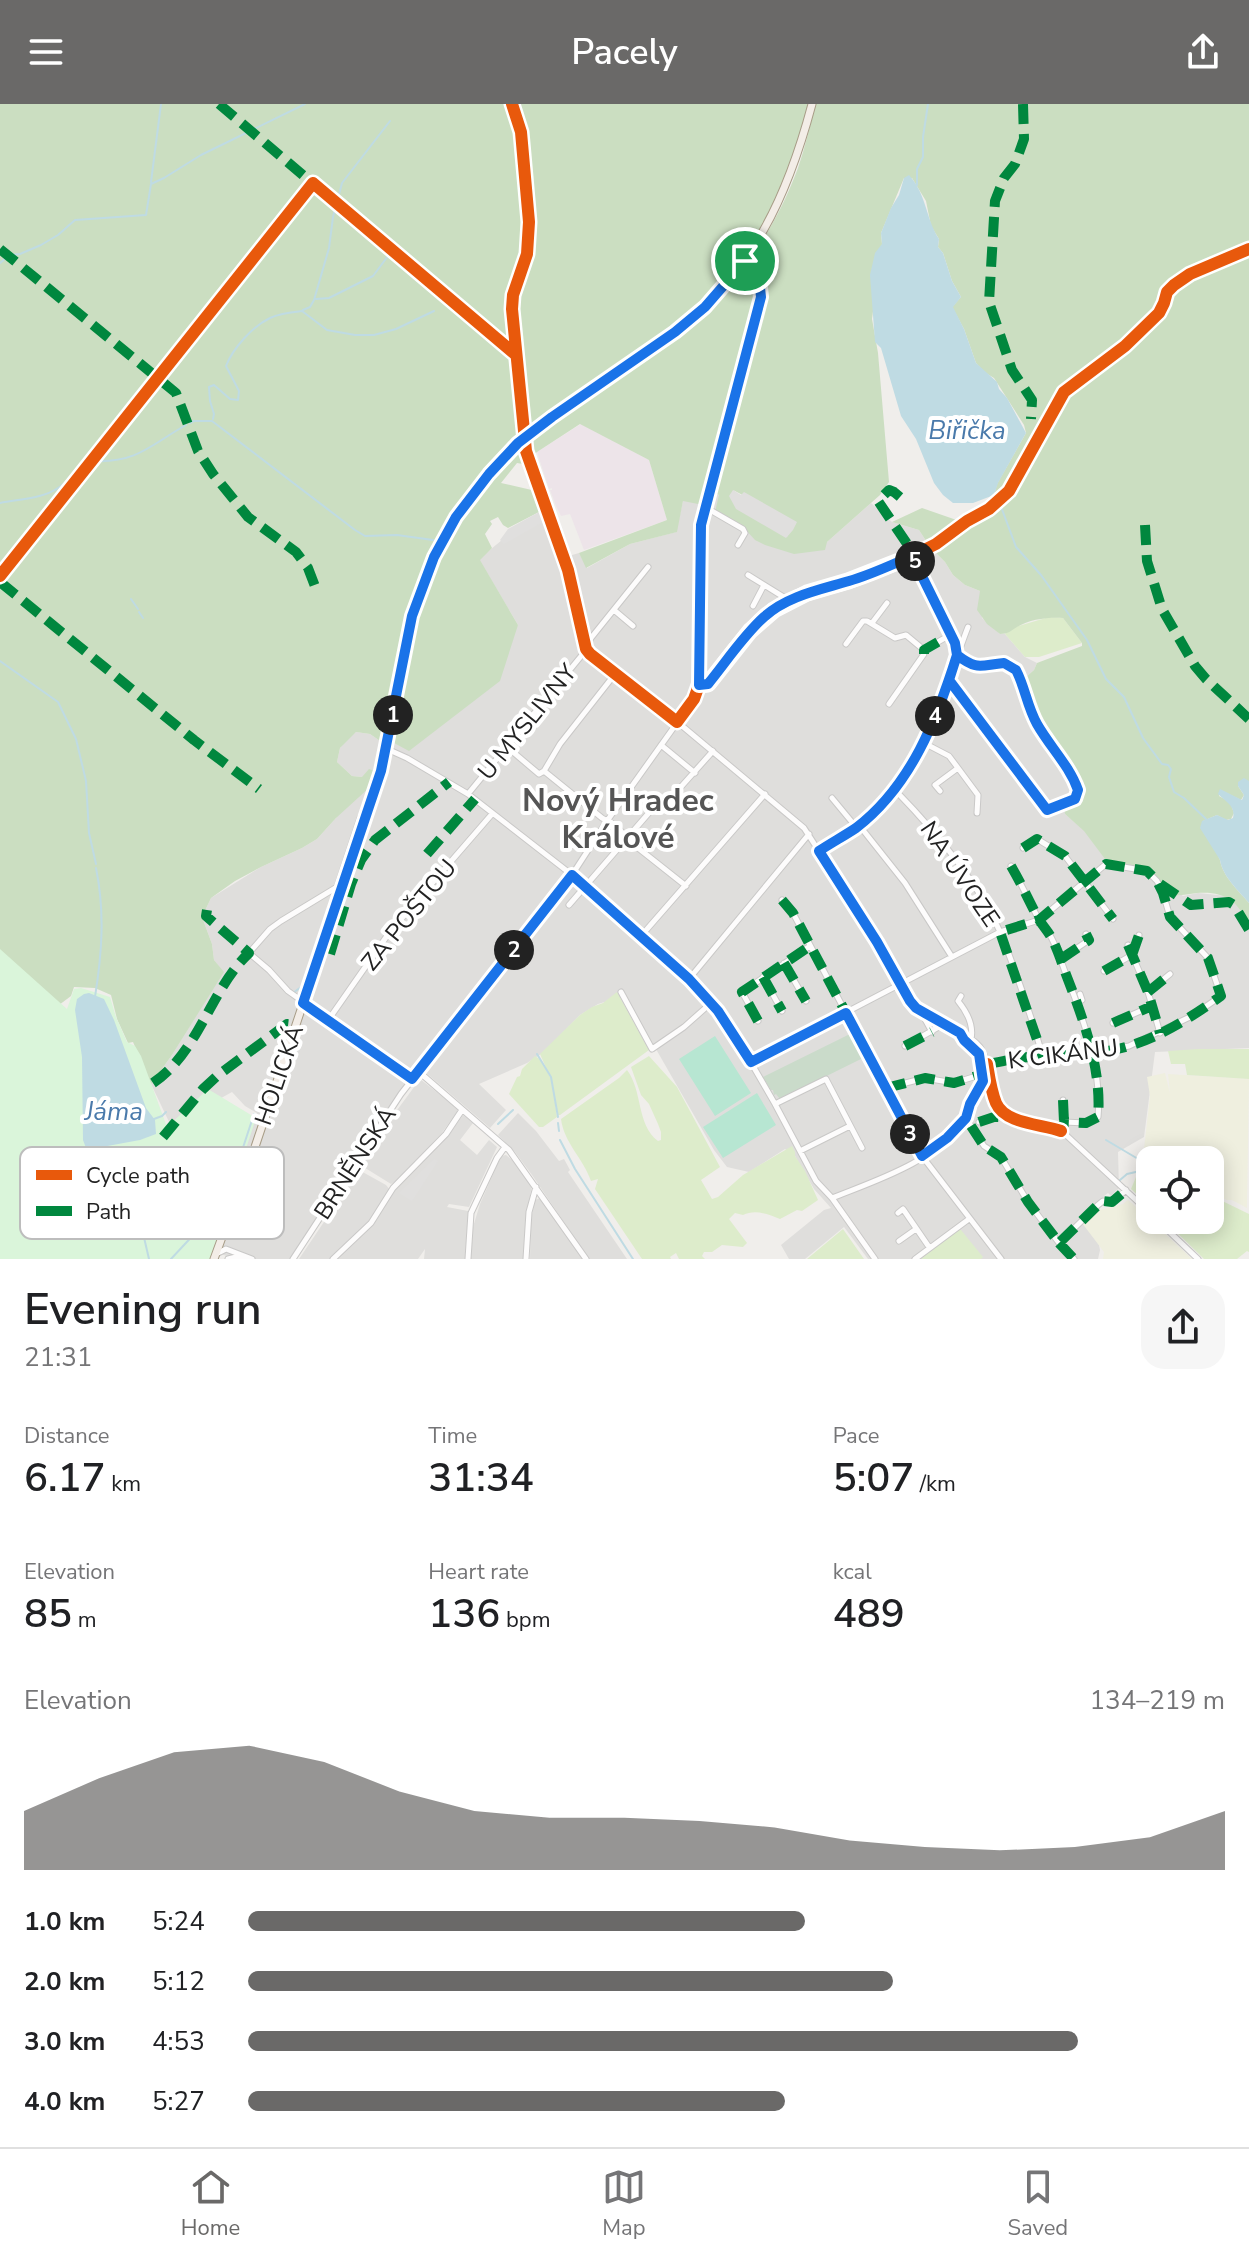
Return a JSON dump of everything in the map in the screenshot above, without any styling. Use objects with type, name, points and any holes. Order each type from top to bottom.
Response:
[{"type":"main road","name":"HOLICKÁ","points":[[255,1147],[387,749],[412,616],[434,557],[463,506],[518,443],[675,332],[705,307],[745,261],[768,225],[789,180],[812,104]]},
{"type":"street","points":[[745,261],[759,279],[761,297],[701,525],[699,685],[708,684],[762,618],[790,601],[871,573],[930,547]]},
{"type":"street","points":[[526,453],[568,570],[590,654],[799,822],[877,942],[910,1001],[971,1039],[981,1049],[993,1095],[1004,1113],[1061,1131],[1136,1200]]},
{"type":"street","points":[[705,507],[743,529],[745,533],[738,545]]},
{"type":"street","points":[[912,556],[957,655],[979,668],[1000,663],[1016,670],[1036,722],[1060,756],[1078,790],[1075,799],[1047,812],[949,680]]},
{"type":"street","name":"U MYSLIVNY","points":[[468,794],[575,663],[648,567]]},
{"type":"street","points":[[748,575],[790,601]]},
{"type":"street","points":[[753,606],[764,585]]},
{"type":"street","points":[[872,623],[887,603]]},
{"type":"street","points":[[614,610],[633,626]]},
{"type":"street","points":[[846,644],[863,621],[872,623],[895,638],[906,635],[924,650]]},
{"type":"street","points":[[819,851],[857,826],[895,790],[924,743],[968,627]]},
{"type":"street","points":[[889,704],[924,650],[950,635]]},
{"type":"street","points":[[506,747],[539,774],[544,771],[560,744],[615,674]]},
{"type":"street","name":"BRNĚNSKÁ","points":[[293,1259],[412,1079],[572,875],[694,699],[699,685]]},
{"type":"street","points":[[924,743],[949,756],[978,795],[977,813]]},
{"type":"street","points":[[661,745],[695,773]]},
{"type":"street","points":[[387,749],[468,794],[585,885],[689,979],[735,1035],[816,1181],[832,1198],[875,1259]]},
{"type":"street","points":[[569,905],[658,803],[671,798],[713,751]]},
{"type":"street","points":[[940,791],[935,785],[958,768]]},
{"type":"street","points":[[544,771],[686,886]]},
{"type":"street","name":"NA ÚVOZE","points":[[895,790],[926,821],[949,852],[1000,932],[1043,1057]]},
{"type":"street","points":[[641,936],[765,794]]},
{"type":"street","points":[[832,798],[905,883],[952,957]]},
{"type":"street","name":"ZA POŠTOU","points":[[329,1019],[389,933],[493,814]]},
{"type":"street","name":"HOLICKÁ","points":[[303,1003],[249,953],[270,929],[337,887],[360,818],[365,819]]},
{"type":"street","points":[[689,979],[809,834]]},
{"type":"street","points":[[1023,848],[1037,839],[1065,856],[1113,919]]},
{"type":"street","name":"K CIKÁNU","points":[[987,1064],[1092,1054],[1129,1046],[1192,1016],[1221,996],[1208,958],[1170,917],[1157,881],[1147,871],[1106,864],[1084,881]]},
{"type":"street","points":[[1011,866],[1061,959],[1092,1054],[1099,1102],[1098,1117],[1086,1123],[1064,1122]]},
{"type":"street","points":[[751,1062],[1000,932],[1039,920],[1084,881]]},
{"type":"street","points":[[782,900],[793,913],[922,1156],[1001,1259]]},
{"type":"street","points":[[1061,959],[1089,940],[1086,934]]},
{"type":"street","points":[[1104,971],[1132,955],[1139,935]]},
{"type":"street","points":[[1128,945],[1148,992],[1160,1033]]},
{"type":"street","points":[[758,1021],[742,992],[810,946]]},
{"type":"street","points":[[784,963],[806,1001]]},
{"type":"street","points":[[1148,992],[1170,974]]},
{"type":"street","points":[[763,977],[782,1011]]},
{"type":"street","points":[[621,992],[652,1049],[711,1003]]},
{"type":"street","points":[[1077,1002],[1082,1000],[1080,994]]},
{"type":"street","points":[[961,996],[958,1001],[973,1029],[971,1039]]},
{"type":"street","points":[[303,1003],[412,1079]]},
{"type":"street","points":[[1113,1023],[1152,1006]]},
{"type":"street","points":[[919,1009],[932,1032]]},
{"type":"street","points":[[905,1046],[944,1024]]},
{"type":"street","points":[[960,1033],[979,1054],[983,1078],[993,1095]]},
{"type":"street","points":[[418,1071],[505,1147],[586,1259]]},
{"type":"street","points":[[886,1088],[925,1078],[954,1083],[983,1078]]},
{"type":"street","points":[[832,1198],[896,1172],[954,1131],[966,1118],[983,1078]]},
{"type":"street","points":[[775,1104],[826,1079],[862,1148]]},
{"type":"street","points":[[1061,1131],[1064,1122],[1063,1100]]},
{"type":"street","points":[[333,1259],[371,1223],[393,1188],[446,1134],[462,1110]]},
{"type":"street","points":[[979,1122],[1004,1113]]},
{"type":"street","points":[[966,1118],[984,1146],[1001,1157],[1028,1202],[1074,1259]]},
{"type":"street","points":[[800,1151],[850,1126]]},
{"type":"street","points":[[954,1131],[971,1126]]},
{"type":"street","points":[[468,1259],[471,1213],[505,1147]]},
{"type":"street","points":[[526,1259],[529,1212],[536,1187]]},
{"type":"street","points":[[1059,1243],[1103,1201],[1114,1201],[1126,1190]]},
{"type":"street","points":[[898,1213],[903,1209],[929,1247]]},
{"type":"street","points":[[915,1259],[969,1219]]},
{"type":"street","points":[[899,1241],[916,1229]]},
{"type":"street","points":[[1172,1234],[1198,1259]]},
{"type":"street","points":[[221,1252],[249,1259]]},
{"type":"street","points":[[228,1259],[249,1259]]},
{"type":"shaded area","points":[[581,424],[649,460],[667,520],[584,550],[570,514],[561,516],[556,506],[537,452]]},
{"type":"shaded area","points":[[707,490],[827,542],[871,503],[892,522],[919,530],[953,575],[965,585],[980,591],[982,618],[1000,634],[1005,634],[1025,657],[1037,663],[1026,677],[1081,788],[1080,796],[1065,814],[1085,831],[1106,859],[1149,870],[1183,896],[1198,893],[1227,896],[1243,911],[1249,923],[1249,1048],[1155,1052],[1144,1137],[1118,1152],[1119,1188],[1111,1196],[1108,1193],[1104,1196],[1099,1210],[1092,1212],[1100,1250],[1098,1259],[868,1259],[844,1227],[805,1259],[789,1259],[781,1245],[824,1210],[831,1208],[814,1189],[795,1156],[785,1149],[749,1172],[727,1167],[714,1150],[649,1037],[621,997],[598,1004],[580,1015],[544,1052],[527,1063],[479,1084],[506,1110],[490,1128],[417,1065],[292,1259],[234,1259],[211,1250],[215,1239],[284,1239],[284,1147],[246,1147],[257,1113],[232,1092],[171,1126],[151,1084],[223,972],[214,960],[202,917],[211,898],[261,867],[317,839],[336,818],[362,777],[352,776],[337,762],[340,748],[348,738],[356,732],[370,734],[383,743],[392,742],[409,750],[518,625],[479,559],[508,535],[545,514],[562,558],[579,553],[587,568],[630,544],[676,532],[683,501]]},
{"type":"shaded area","points":[[733,490],[741,495],[744,492],[797,522],[793,530],[786,538],[736,509],[729,496]]},
{"type":"shaded area","points":[[541,511],[543,522],[504,544],[500,540],[508,529]]},
{"type":"shaded area","points":[[420,1079],[457,1108],[457,1112],[441,1134],[391,1184],[362,1166]]},
{"type":"shaded area","points":[[518,1113],[559,1161],[564,1159],[570,1170],[568,1172],[627,1259],[589,1259],[532,1175],[498,1135]]},
{"type":"shaded area","points":[[463,1115],[473,1123],[460,1140],[477,1155],[489,1140],[497,1147],[469,1207],[449,1204],[447,1207],[468,1211],[465,1259],[424,1259],[425,1249],[418,1259],[336,1259],[366,1232],[401,1182],[449,1135]]},
{"type":"shaded area","points":[[506,1155],[518,1165],[532,1185],[523,1259],[471,1259],[473,1227],[480,1204],[501,1156]]},
{"type":"shaded area","points":[[434,1159],[438,1161],[412,1201],[399,1193]]},
{"type":"shaded area","points":[[359,1170],[390,1190],[369,1221],[331,1259],[299,1259]]},
{"type":"shaded area","points":[[540,1198],[583,1259],[530,1259],[531,1220],[535,1200]]},
{"type":"green space","points":[[0,104],[808,104],[783,186],[759,232],[729,274],[674,328],[561,407],[508,449],[483,474],[452,516],[428,560],[410,607],[384,742],[370,734],[356,732],[340,748],[337,762],[352,776],[362,777],[369,769],[375,771],[370,787],[317,839],[235,881],[211,898],[202,917],[214,960],[224,972],[151,1084],[133,1042],[128,1043],[117,1019],[111,995],[95,988],[74,987],[71,996],[59,1005],[0,974]]},
{"type":"green space","points":[[816,104],[1249,104],[1249,781],[1238,786],[1244,795],[1241,800],[1220,790],[1219,796],[1230,802],[1234,813],[1231,819],[1217,815],[1203,821],[1224,872],[1249,903],[1249,924],[1240,909],[1223,896],[1207,893],[1171,895],[1149,870],[1105,859],[1084,831],[1065,814],[1064,807],[1080,797],[1081,788],[1035,711],[1022,677],[1034,670],[1037,663],[1082,646],[1082,643],[1063,618],[1034,620],[1000,634],[987,624],[977,610],[980,591],[965,585],[953,575],[919,530],[892,522],[922,508],[968,524],[994,495],[1026,433],[994,378],[976,363],[952,307],[961,297],[938,247],[939,239],[931,226],[926,201],[912,178],[904,178],[881,233],[872,319],[878,353],[889,482],[880,495],[827,542],[825,550],[794,554],[755,540],[744,528],[715,512],[719,495],[707,490],[703,505],[683,501],[677,532],[630,544],[586,568],[579,553],[667,520],[649,460],[580,424],[523,464],[517,463],[501,483],[536,491],[541,511],[508,528],[498,517],[490,521],[492,524],[485,534],[492,548],[480,560],[518,625],[500,681],[409,751],[392,742],[408,654],[423,597],[445,543],[461,517],[489,480],[520,447],[565,411],[661,347],[706,310],[735,279],[760,245],[781,207],[798,168]],"holes":[[[733,490],[796,523],[787,537]]]},
{"type":"green space","points":[[1049,617],[1063,618],[1082,643],[1039,657],[1025,657],[1005,634],[1015,627]]},
{"type":"green space","points":[[0,949],[67,1009],[74,989],[81,988],[110,997],[127,1042],[135,1046],[141,1056],[167,1127],[208,1089],[256,1118],[247,1147],[20,1147],[20,1239],[217,1239],[210,1259],[0,1259]]},
{"type":"green space","points":[[617,992],[649,1050],[560,1115],[552,1082],[557,1117],[539,1127],[509,1094],[517,1077],[535,1056],[541,1060],[551,1079],[540,1054],[580,1015]]},
{"type":"green space","points":[[852,1033],[863,1058],[780,1099],[774,1095],[763,1077]]},
{"type":"green space","points":[[715,1036],[751,1093],[715,1116],[679,1059]]},
{"type":"green space","points":[[1249,1049],[1249,1079],[1187,1075],[1185,1064],[1171,1064],[1168,1051]]},
{"type":"green space","points":[[649,1056],[677,1087],[720,1167],[701,1180],[712,1199],[743,1175],[792,1146],[818,1200],[802,1211],[797,1210],[780,1219],[762,1213],[735,1213],[729,1219],[747,1243],[743,1247],[722,1245],[712,1252],[704,1252],[702,1256],[705,1259],[679,1259],[676,1253],[671,1259],[642,1259],[595,1189],[598,1179],[591,1181],[566,1136],[561,1119],[627,1070],[636,1088],[646,1126],[658,1141],[661,1140],[658,1124],[641,1095],[631,1067]]},
{"type":"green space","points":[[1165,1073],[1170,1093],[1168,1074],[1249,1079],[1247,1208],[1224,1199],[1224,1146],[1144,1146],[1150,1096],[1147,1077]]},
{"type":"green space","points":[[757,1093],[776,1125],[723,1158],[703,1127]]},
{"type":"green space","points":[[1136,1177],[1136,1193],[1131,1189]]},
{"type":"green space","points":[[1128,1200],[1136,1207],[1136,1234],[1165,1234],[1192,1259],[1103,1259],[1104,1252],[1082,1223],[1092,1212]]},
{"type":"green space","points":[[1224,1202],[1249,1214],[1249,1252],[1237,1259],[1204,1259],[1178,1234],[1224,1234]]},
{"type":"green space","points":[[843,1229],[864,1259],[807,1259]]},
{"type":"green space","points":[[958,1230],[983,1257],[981,1259],[921,1259]]},
{"type":"water","name":"Biřička","points":[[909,175],[923,198],[939,239],[938,247],[961,297],[953,307],[976,363],[997,382],[1026,433],[994,495],[973,503],[953,503],[934,483],[916,439],[901,416],[881,348],[875,342],[870,275],[875,253],[882,244],[881,233],[904,178]]},
{"type":"water","points":[[1244,778],[1249,781],[1249,903],[1228,878],[1200,828],[1202,821],[1217,815],[1228,820],[1233,818],[1231,807],[1218,794],[1220,789],[1242,800],[1244,795],[1238,782]]},
{"type":"water","name":"Jáma","points":[[84,994],[104,999],[146,1108],[155,1120],[156,1134],[140,1140],[86,1147],[82,1057],[75,1010],[77,999]]},
{"type":"waterway","points":[[151,182],[161,104]]},
{"type":"waterway","points":[[9,255],[41,245],[75,220],[146,215],[151,184],[201,155],[305,104]]},
{"type":"waterway","name":"Biřička","points":[[917,185],[928,104]]},
{"type":"waterway","points":[[303,310],[310,307],[314,300],[329,248],[342,183],[390,121]]},
{"type":"waterway","points":[[316,299],[329,298],[373,276],[388,256]]},
{"type":"waterway","points":[[0,263],[7,257]]},
{"type":"waterway","points":[[213,419],[209,387],[214,385],[230,399],[238,400],[239,391],[226,366],[244,338],[270,318],[302,311],[327,330],[374,335],[396,329],[434,311]]},
{"type":"waterway","points":[[212,421],[365,536],[397,535],[433,540]]},
{"type":"waterway","points":[[190,423],[212,421]]},
{"type":"waterway","points":[[95,461],[133,455],[186,425]]},
{"type":"waterway","points":[[0,503],[52,492],[88,461]]},
{"type":"waterway","name":"Biřička","points":[[994,496],[1016,547],[1041,575],[1087,640],[1106,679],[1124,697],[1143,738],[1162,764],[1171,769],[1169,777],[1174,792],[1206,819]]},
{"type":"waterway","points":[[131,599],[138,609]]},
{"type":"waterway","points":[[139,612],[143,618]]},
{"type":"waterway","points":[[0,661],[58,702],[76,739],[86,781],[89,833],[96,864]]},
{"type":"waterway","points":[[95,997],[102,932],[96,868]]},
{"type":"waterway","points":[[293,993],[305,984]]},
{"type":"waterway","points":[[537,1054],[551,1077],[558,1117]]},
{"type":"waterway","points":[[498,1124],[513,1110]]},
{"type":"waterway","points":[[154,1119],[166,1112]]},
{"type":"waterway","points":[[243,1147],[254,1114]]},
{"type":"waterway","points":[[558,1123],[559,1131]]},
{"type":"waterway","points":[[560,1140],[633,1259]]},
{"type":"waterway","points":[[1106,1140],[1136,1158]]},
{"type":"waterway","points":[[1120,1180],[1136,1172]]},
{"type":"waterway","points":[[144,1239],[149,1259]]},
{"type":"waterway","points":[[171,1259],[190,1239]]},
{"type":"marked path","points":[[219,104],[317,187]]},
{"type":"marked path","points":[[1023,104],[1024,139],[1015,164],[1004,178],[995,201],[989,302],[1012,370],[1032,400],[1031,419]]},
{"type":"marked path","points":[[0,249],[176,393],[198,451],[213,474],[248,517],[296,552],[308,568],[316,589]]},
{"type":"marked path","points":[[900,497],[889,490],[878,501],[912,551],[912,556]]},
{"type":"marked path","points":[[1145,525],[1147,561],[1162,609],[1195,666],[1249,719]]},
{"type":"marked path","points":[[0,582],[259,789]]},
{"type":"marked path","points":[[924,654],[924,650],[950,635]]},
{"type":"marked path","points":[[330,954],[361,860],[375,840],[449,782]]},
{"type":"marked path","points":[[427,854],[475,799]]},
{"type":"marked path","points":[[1023,848],[1037,839],[1065,856],[1113,919]]},
{"type":"marked path","points":[[987,1064],[1104,1052],[1129,1046],[1177,1025],[1221,996],[1208,958],[1170,917],[1163,893],[1147,871],[1106,864],[1039,920],[1000,932],[1043,1057]]},
{"type":"marked path","points":[[1011,866],[1056,947],[1080,1011],[1094,1064],[1098,1117],[1086,1123],[1064,1122],[1061,1131]]},
{"type":"marked path","points":[[1160,884],[1191,905],[1229,902],[1249,930]]},
{"type":"marked path","points":[[782,900],[793,913],[846,1013]]},
{"type":"marked path","points":[[153,1083],[182,1055],[224,985],[249,953],[206,916],[207,910]]},
{"type":"marked path","points":[[1061,959],[1089,940],[1086,934]]},
{"type":"marked path","points":[[1132,955],[1139,935]]},
{"type":"marked path","points":[[1128,945],[1148,992],[1160,1033]]},
{"type":"marked path","points":[[758,1021],[742,992],[810,946]]},
{"type":"marked path","points":[[1104,971],[1132,955]]},
{"type":"marked path","points":[[784,963],[806,1001]]},
{"type":"marked path","points":[[1148,992],[1170,974]]},
{"type":"marked path","points":[[763,977],[782,1011]]},
{"type":"marked path","points":[[1113,1023],[1152,1006]]},
{"type":"marked path","points":[[163,1137],[217,1076],[287,1024],[296,1025]]},
{"type":"marked path","points":[[905,1046],[932,1032]]},
{"type":"marked path","points":[[960,1033],[977,1051],[983,1073]]},
{"type":"marked path","points":[[886,1088],[925,1078],[954,1083],[983,1074]]},
{"type":"marked path","points":[[966,1118],[983,1081]]},
{"type":"marked path","points":[[1063,1100],[1064,1122]]},
{"type":"marked path","points":[[979,1122],[1004,1113]]},
{"type":"marked path","points":[[971,1126],[984,1146],[1001,1157],[1028,1202],[1059,1243],[1103,1201],[1112,1202],[1126,1190]]},
{"type":"marked path","points":[[1059,1243],[1074,1259]]},
{"type":"cycle path","points":[[512,104],[521,132],[529,222],[527,254],[513,295],[512,309],[526,451],[568,570],[586,649],[677,722],[694,699],[699,685],[708,684],[750,631],[774,610],[807,593],[912,556],[989,509],[1009,491],[1064,392],[1125,346],[1159,313],[1167,292],[1174,285],[1190,274],[1249,249]]},
{"type":"cycle path","points":[[0,576],[313,183],[516,355]]},
{"type":"cycle path","points":[[987,1064],[993,1094],[1001,1110],[1016,1119],[1061,1131]]},
{"type":"district","name":"Nový Hradec Králové","points":[[618,818]]},
{"type":"route","points":[[745,261],[705,307],[675,332],[518,443],[474,491],[456,517],[426,573],[409,625],[381,771],[303,1003],[412,1079],[572,875],[689,979],[718,1011],[751,1062],[846,1013],[922,1156],[947,1138],[966,1118],[983,1081],[979,1054],[960,1033],[916,1008],[910,1001],[819,851],[856,827],[898,786],[924,743],[957,655],[979,668],[1004,663],[1016,670],[1036,722],[1073,777],[1078,790],[1075,799],[1047,810],[949,680],[957,655],[955,643],[912,556],[871,573],[807,593],[774,610],[750,631],[708,684],[699,685],[701,525],[761,297],[759,279],[745,261]]}]
